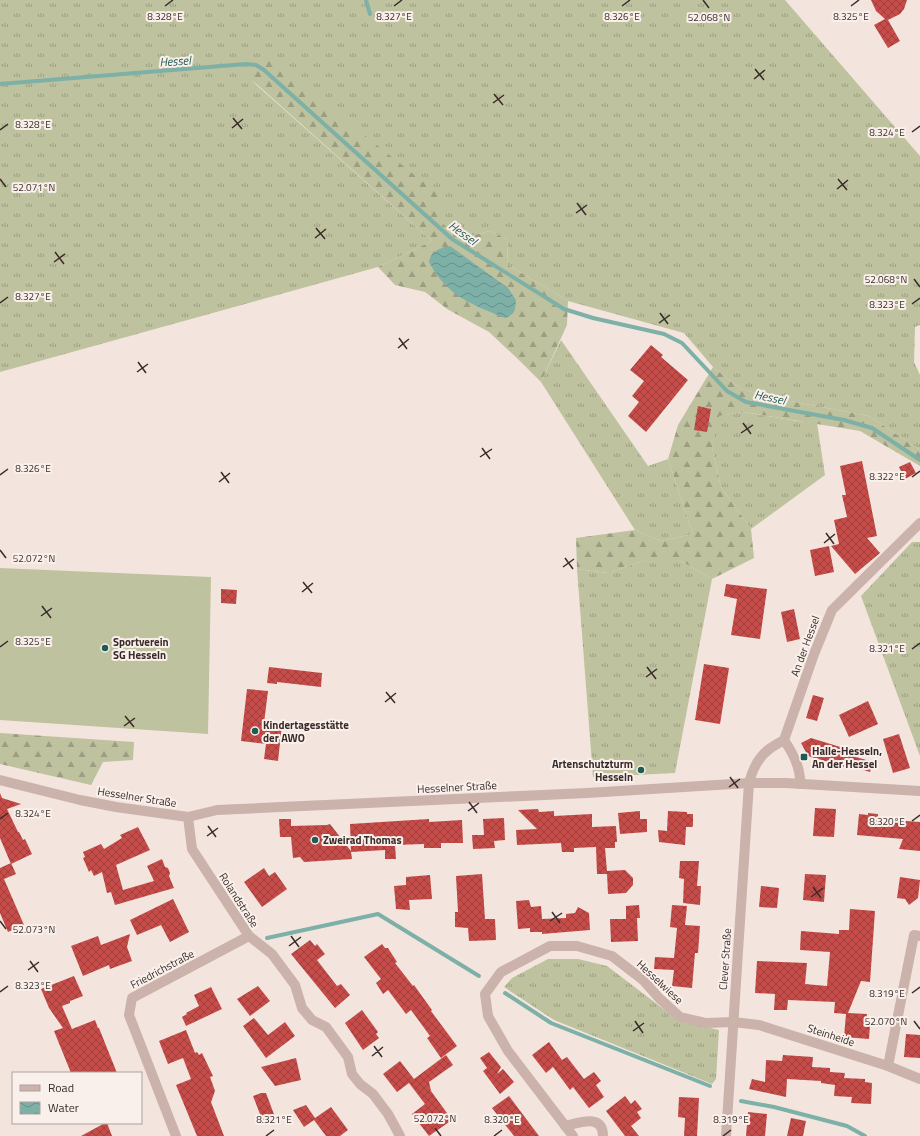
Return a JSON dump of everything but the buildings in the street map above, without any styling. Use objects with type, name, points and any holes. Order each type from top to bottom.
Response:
[{"type":"street","name":"An der Hessel","points":[[784,740],[814,654],[832,610],[920,523]]},
{"type":"street","points":[[748,783],[754,767],[767,750],[784,740],[794,754],[801,777],[800,784]]},
{"type":"street","name":"Hesselner Straße","points":[[0,780],[80,800],[188,817],[217,810],[587,793],[748,783],[800,784],[920,791]]},
{"type":"street","name":"Clever Straße","points":[[726,1136],[748,783]]},
{"type":"street","name":"Rolandstraße","points":[[188,817],[192,849],[249,936],[272,954],[295,985],[302,1008],[312,1020],[326,1027],[348,1058],[352,1074],[360,1084],[373,1094],[388,1114],[400,1136]]},
{"type":"street","points":[[888,1066],[914,935],[920,936]]},
{"type":"street","name":"Friedrichstraße","points":[[176,1136],[129,1015],[132,998],[249,936]]},
{"type":"street","name":"Hesselwiese","points":[[572,1136],[508,1051],[488,1016],[485,994],[500,972],[550,946],[577,946],[612,956],[643,980],[659,998],[680,1017],[706,1023],[733,1022]]},
{"type":"street","name":"Steinheide","points":[[733,1022],[759,1025],[888,1066],[920,1079]]},
{"type":"street","points":[[565,1126],[585,1121],[594,1121],[601,1126],[603,1136]]},
{"type":"green space","points":[[0,0],[785,0],[920,156],[920,325],[915,327],[914,362],[920,375],[920,450],[869,416],[774,398],[741,389],[713,367],[684,333],[568,301],[508,265],[507,239],[490,231],[459,239],[439,221],[251,80],[432,241],[378,267],[0,372]]},
{"type":"green space","points":[[268,58],[442,197],[439,220],[459,239],[490,231],[507,239],[508,265],[568,301],[567,325],[541,382],[489,332],[447,309],[425,292],[395,285],[378,267],[432,241],[251,79]]},
{"type":"green space","points":[[561,340],[648,466],[668,459],[693,534],[661,541],[635,530],[541,382]]},
{"type":"green space","points":[[713,367],[741,389],[774,398],[869,416],[920,450],[920,466],[860,431],[744,412],[719,416],[712,448],[721,487],[751,529],[754,558],[712,579],[679,560],[646,560],[608,573],[577,569],[576,538],[635,530],[661,541],[693,534],[668,459],[678,425]]},
{"type":"green space","points":[[744,412],[817,423],[825,475],[751,529],[721,487],[712,448],[718,416]]},
{"type":"green space","points":[[912,542],[920,542],[920,756],[861,596]]},
{"type":"green space","points":[[646,560],[679,560],[712,579],[675,773],[593,777],[577,569],[608,573]]},
{"type":"green space","name":"Sportverein SG Hesseln","points":[[0,568],[211,577],[208,734],[0,720]]},
{"type":"green space","points":[[0,733],[134,742],[133,760],[103,762],[91,785],[0,764]]},
{"type":"green space","points":[[548,959],[578,959],[607,966],[678,1020],[719,1030],[716,1079],[712,1084],[554,1020],[504,987],[512,978]]},
{"type":"water","points":[[450,246],[508,288],[516,300],[515,309],[511,315],[505,318],[461,298],[436,274],[429,262],[430,258],[436,251]]},
{"type":"waterway","points":[[366,0],[370,14]]},
{"type":"waterway","name":"Hessel","points":[[0,84],[246,64],[256,65],[264,70],[452,239],[564,309],[593,318],[664,334],[682,343],[727,391],[746,402],[844,420],[872,428],[920,460]]},
{"type":"waterway","points":[[267,938],[378,914],[479,976]]},
{"type":"waterway","points":[[505,993],[551,1023],[710,1086]]},
{"type":"waterway","points":[[741,1101],[774,1107],[847,1126],[865,1136]]},
{"type":"place","name":"Sportverein SG Hesseln","points":[[105,648]]},
{"type":"place","name":"Kindertagesstätte der AWO","points":[[255,731]]},
{"type":"place","name":"Halle-Hesseln, An der Hessel","points":[[804,757]]},
{"type":"place","name":"Artenschutzturm Hesseln","points":[[641,770]]},
{"type":"place","name":"Zweirad Thomas","points":[[315,840]]}]
